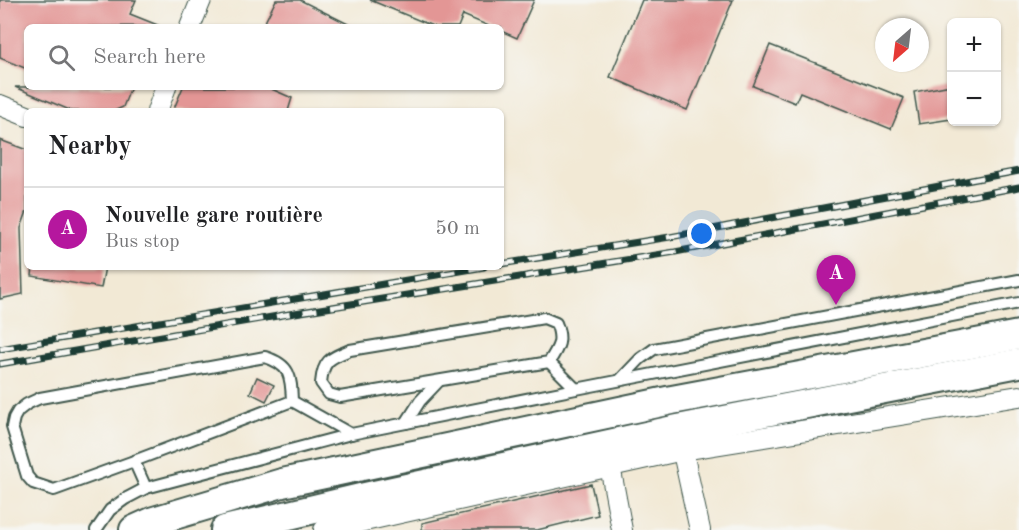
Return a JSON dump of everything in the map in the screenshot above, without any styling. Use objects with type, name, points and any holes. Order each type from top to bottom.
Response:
[{"type":"main road","points":[[134,530],[154,521],[282,483],[672,400],[1019,334]]},
{"type":"main road","points":[[225,530],[365,516],[680,440],[1019,363]]},
{"type":"street","points":[[191,24],[201,0]]},
{"type":"street","points":[[157,108],[165,90]]},
{"type":"street","points":[[0,105],[24,115]]},
{"type":"street","points":[[324,530],[365,516],[610,466],[680,440],[1019,396]]},
{"type":"street","points":[[672,400],[700,530]]},
{"type":"street","points":[[610,466],[622,530]]},
{"type":"lane","points":[[620,380],[640,359],[654,349],[1019,280]]},
{"type":"lane","points":[[96,530],[110,510],[125,499],[146,489],[351,434],[1019,303]]},
{"type":"lane","points":[[544,318],[556,324],[560,334],[558,349],[549,362],[340,397],[329,394],[321,383],[322,368],[332,357],[350,350],[544,318]]},
{"type":"lane","points":[[265,357],[278,361],[290,376],[292,401],[54,490],[33,483],[27,476],[12,427],[18,411],[40,398],[265,357]]},
{"type":"lane","points":[[549,362],[576,389]]},
{"type":"lane","points":[[406,423],[420,401],[439,381]]},
{"type":"lane","points":[[292,401],[351,434]]},
{"type":"lane","points":[[134,461],[146,489]]},
{"type":"building","points":[[0,0],[136,0],[130,14],[155,24],[24,24],[24,68],[0,58]]},
{"type":"building","points":[[276,0],[300,0],[348,24],[269,24],[265,22]]},
{"type":"building","points":[[370,0],[534,0],[517,38],[504,32],[504,24],[484,24],[463,15],[459,24],[428,24]]},
{"type":"building","points":[[642,0],[733,0],[687,110],[610,77]]},
{"type":"building","points":[[770,45],[904,98],[891,129],[800,92],[795,103],[753,86]]},
{"type":"building","points":[[947,86],[947,120],[919,124],[914,92]]},
{"type":"building","points":[[15,87],[24,87],[24,90],[130,90],[121,108],[65,108]]},
{"type":"building","points":[[182,90],[274,90],[292,98],[289,108],[174,108]]},
{"type":"building","points":[[0,140],[24,149],[24,220],[21,228],[23,294],[0,299]]},
{"type":"building","points":[[33,270],[104,270],[101,288],[32,276]]},
{"type":"building","points":[[257,377],[274,385],[266,401],[250,393]]},
{"type":"building","points":[[591,484],[598,515],[537,530],[422,530],[422,523]]},
{"type":"railway","points":[[504,264],[670,237],[1019,171]]},
{"type":"railway","points":[[0,364],[295,313],[675,252],[1019,187]]},
{"type":"railway","points":[[0,349],[466,270]]},
{"type":"place","name":"Nouvelle gare routière","points":[[836,305]]}]
